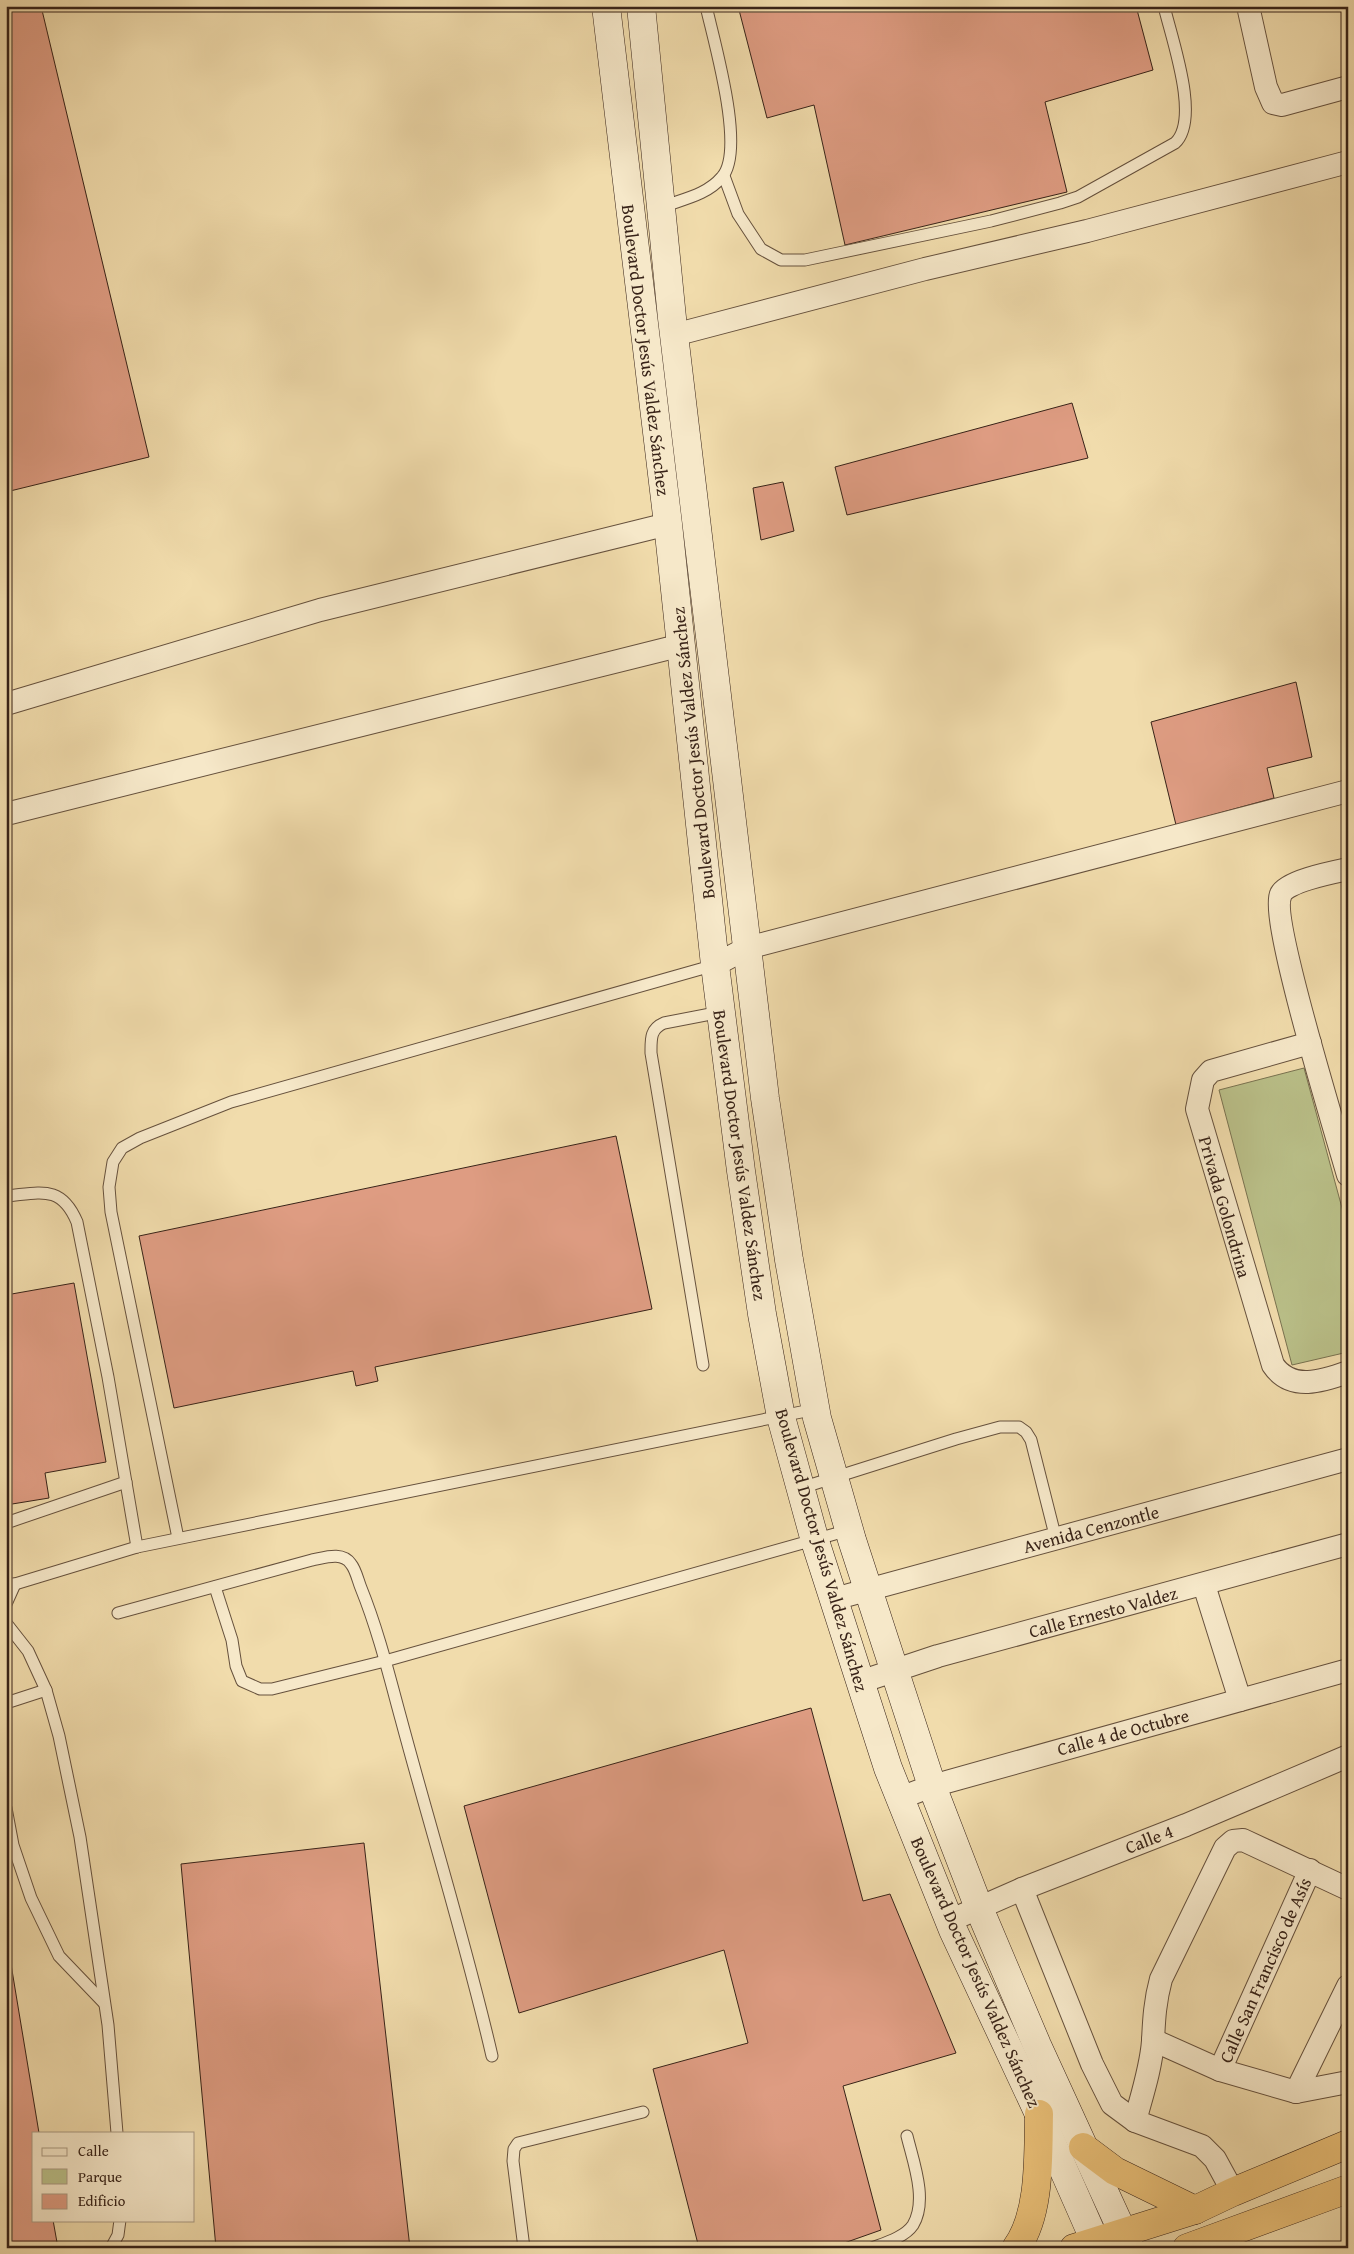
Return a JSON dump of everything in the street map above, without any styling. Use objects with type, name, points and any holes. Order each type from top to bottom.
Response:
[{"type":"highway","points":[[1016,2248],[1026,2232],[1032,2210],[1038,2158],[1039,2114]]},
{"type":"highway","points":[[1089,2245],[1126,2240],[1348,2144]]},
{"type":"highway","points":[[1083,2147],[1114,2171],[1195,2210]]},
{"type":"highway","points":[[1187,2248],[1248,2224],[1348,2189]]},
{"type":"highway","points":[[1217,2248],[1248,2224]]},
{"type":"main road","name":"Boulevard Doctor Jesús Valdez Sánchez","points":[[606,6],[682,645],[715,966],[750,1239],[781,1417],[815,1540],[860,1682],[900,1798],[949,1920],[1039,2114],[1089,2245]]},
{"type":"main road","name":"Boulevard Doctor Jesús Valdez Sánchez","points":[[641,6],[674,335],[774,1168],[816,1409],[849,1530],[932,1786],[979,1908],[1083,2147],[1126,2240]]},
{"type":"street","points":[[1248,6],[1273,103],[1282,105],[1348,87]]},
{"type":"street","points":[[674,335],[925,269],[1087,231],[1348,162]]},
{"type":"street","points":[[6,704],[320,610],[668,524]]},
{"type":"street","points":[[6,814],[682,645]]},
{"type":"street","points":[[715,966],[747,948],[1348,791]]},
{"type":"street","points":[[1348,869],[1299,882],[1284,889],[1279,899],[1280,926],[1310,1043],[1348,1175]]},
{"type":"street","name":"Privada Golondrina","points":[[1310,1043],[1211,1071],[1203,1080],[1197,1109],[1273,1365],[1283,1376],[1301,1381],[1318,1382],[1348,1372]]},
{"type":"street","name":"Avenida Cenzontle","points":[[834,1599],[1348,1459]]},
{"type":"street","name":"Calle Ernesto Valdez","points":[[860,1682],[938,1656],[1204,1585],[1348,1544]]},
{"type":"street","points":[[1204,1585],[1240,1700]]},
{"type":"street","name":"Calle 4 de Octubre","points":[[900,1798],[932,1786],[1348,1670]]},
{"type":"street","name":"Calle 4","points":[[949,1920],[1022,1889],[1186,1825],[1348,1756]]},
{"type":"street","points":[[1135,2121],[1147,2079],[1153,2040],[1155,2002],[1161,1979],[1224,1848],[1229,1843],[1237,1840],[1259,1847],[1348,1888]]},
{"type":"street","name":"Calle San Francisco de Asís","points":[[1220,2070],[1310,1870]]},
{"type":"street","points":[[1022,1889],[1104,2091],[1112,2104],[1135,2121],[1202,2146],[1215,2159],[1234,2192]]},
{"type":"street","points":[[1296,2092],[1348,1986]]},
{"type":"street","points":[[1153,2040],[1220,2070],[1296,2092],[1348,2082]]},
{"type":"lane","points":[[660,208],[708,190],[724,176],[731,157],[732,137],[706,6]]},
{"type":"lane","points":[[724,176],[745,227],[761,249],[772,256],[790,261],[822,258],[991,221],[1078,197],[1175,143],[1182,134],[1186,114],[1185,98],[1164,6]]},
{"type":"lane","points":[[178,1538],[111,1212],[110,1171],[116,1155],[122,1148],[140,1138],[232,1102],[715,966]]},
{"type":"lane","points":[[703,1365],[651,1053],[651,1036],[656,1027],[664,1023],[721,1012]]},
{"type":"lane","points":[[6,1196],[51,1194],[64,1200],[71,1207],[78,1222],[108,1378],[137,1546]]},
{"type":"lane","points":[[6,1604],[11,1584],[137,1546],[816,1409]]},
{"type":"lane","points":[[801,1488],[956,1438],[1000,1427],[1014,1426],[1026,1432],[1031,1440],[1056,1539]]},
{"type":"lane","points":[[6,1524],[126,1482]]},
{"type":"lane","points":[[216,1587],[232,1640],[238,1673],[242,1681],[249,1686],[272,1689],[385,1661],[849,1530]]},
{"type":"lane","points":[[118,1613],[312,1560],[334,1556],[344,1558],[351,1563],[366,1601],[385,1661],[476,1988],[492,2056]]},
{"type":"lane","points":[[6,1623],[28,1651],[46,1690],[59,1736],[80,1837],[104,2003],[117,2132]]},
{"type":"lane","points":[[6,1703],[46,1690]]},
{"type":"lane","points":[[6,1808],[13,1846],[31,1898],[60,1956],[104,2003]]},
{"type":"lane","points":[[524,2248],[513,2161],[514,2149],[518,2143],[643,2112]]},
{"type":"lane","points":[[872,2248],[905,2233],[913,2225],[916,2217],[918,2181],[906,2136]]},
{"type":"lane","points":[[111,2248],[118,2235],[120,2222]]},
{"type":"green space","points":[[1304,1068],[1348,1230],[1348,1352],[1292,1365],[1219,1090]]},
{"type":"building","points":[[6,6],[41,6],[149,457],[6,492]]},
{"type":"building","points":[[738,6],[1136,6],[1153,70],[1045,102],[1067,192],[845,245],[814,105],[767,118]]},
{"type":"building","points":[[1072,403],[1088,458],[847,515],[835,467]]},
{"type":"building","points":[[783,482],[794,531],[761,540],[753,488]]},
{"type":"building","points":[[1296,682],[1312,757],[1267,768],[1274,798],[1176,825],[1151,722]]},
{"type":"building","points":[[616,1136],[652,1309],[375,1367],[378,1381],[356,1386],[353,1371],[174,1408],[139,1236]]},
{"type":"building","points":[[74,1283],[106,1462],[45,1473],[49,1498],[6,1505],[6,1295]]},
{"type":"building","points":[[811,1708],[863,1901],[890,1894],[956,2053],[843,2086],[881,2230],[830,2248],[699,2248],[653,2069],[748,2043],[724,1950],[519,2013],[464,1806]]},
{"type":"building","points":[[364,1843],[410,2248],[216,2248],[181,1864]]},
{"type":"building","points":[[6,1934],[39,2132],[32,2132],[32,2222],[53,2222],[58,2248],[6,2248]]}]
